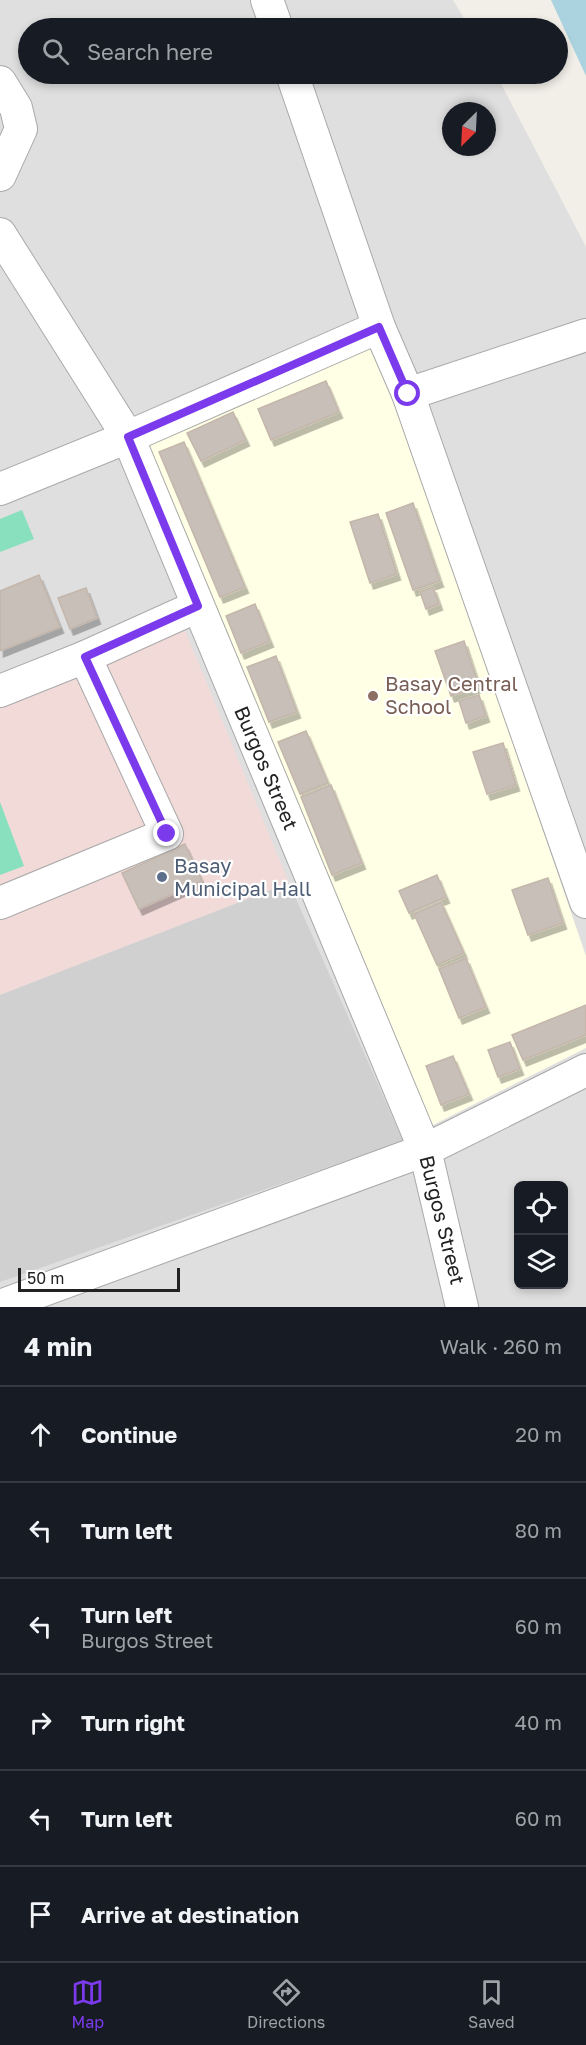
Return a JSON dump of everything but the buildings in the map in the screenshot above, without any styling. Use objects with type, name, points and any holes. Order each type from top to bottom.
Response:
[{"type":"street","points":[[267,0],[273,18]]},
{"type":"street","points":[[0,82],[16,108],[21,129],[0,176]]},
{"type":"street","points":[[295,84],[379,327],[408,394],[586,902]]},
{"type":"street","name":"Burgos Street","points":[[0,234],[128,437],[425,1150],[462,1307]]},
{"type":"street","points":[[0,489],[128,437],[379,327]]},
{"type":"street","points":[[408,394],[586,335]]},
{"type":"street","points":[[0,691],[85,657],[198,606]]},
{"type":"street","points":[[0,903],[167,834],[85,657]]},
{"type":"street","points":[[0,1306],[425,1150],[586,1070]]},
{"type":"shaded area","points":[[0,0],[453,0],[464,18],[18,18],[18,84],[501,84],[586,247],[586,1307],[0,1307]]},
{"type":"shaded area","name":"Basay Central School","points":[[376,345],[586,956],[586,1048],[427,1128],[143,437]]},
{"type":"shaded area","points":[[184,628],[289,883],[0,995],[0,700]]},
{"type":"shaded area","points":[[289,883],[403,1141],[0,1282],[0,995]]},
{"type":"green space","points":[[22,510],[34,539],[0,552],[0,519]]},
{"type":"green space","points":[[0,802],[24,866],[0,875]]},
{"type":"water","points":[[551,0],[586,0],[586,76],[568,37],[568,18],[559,18]]},
{"type":"place","name":"Basay Central School","points":[[373,696]]},
{"type":"place","name":"Basay Municipal Hall","points":[[162,877]]},
{"type":"route","points":[[167,834],[85,657],[198,606],[128,437],[379,327],[408,394]]}]
